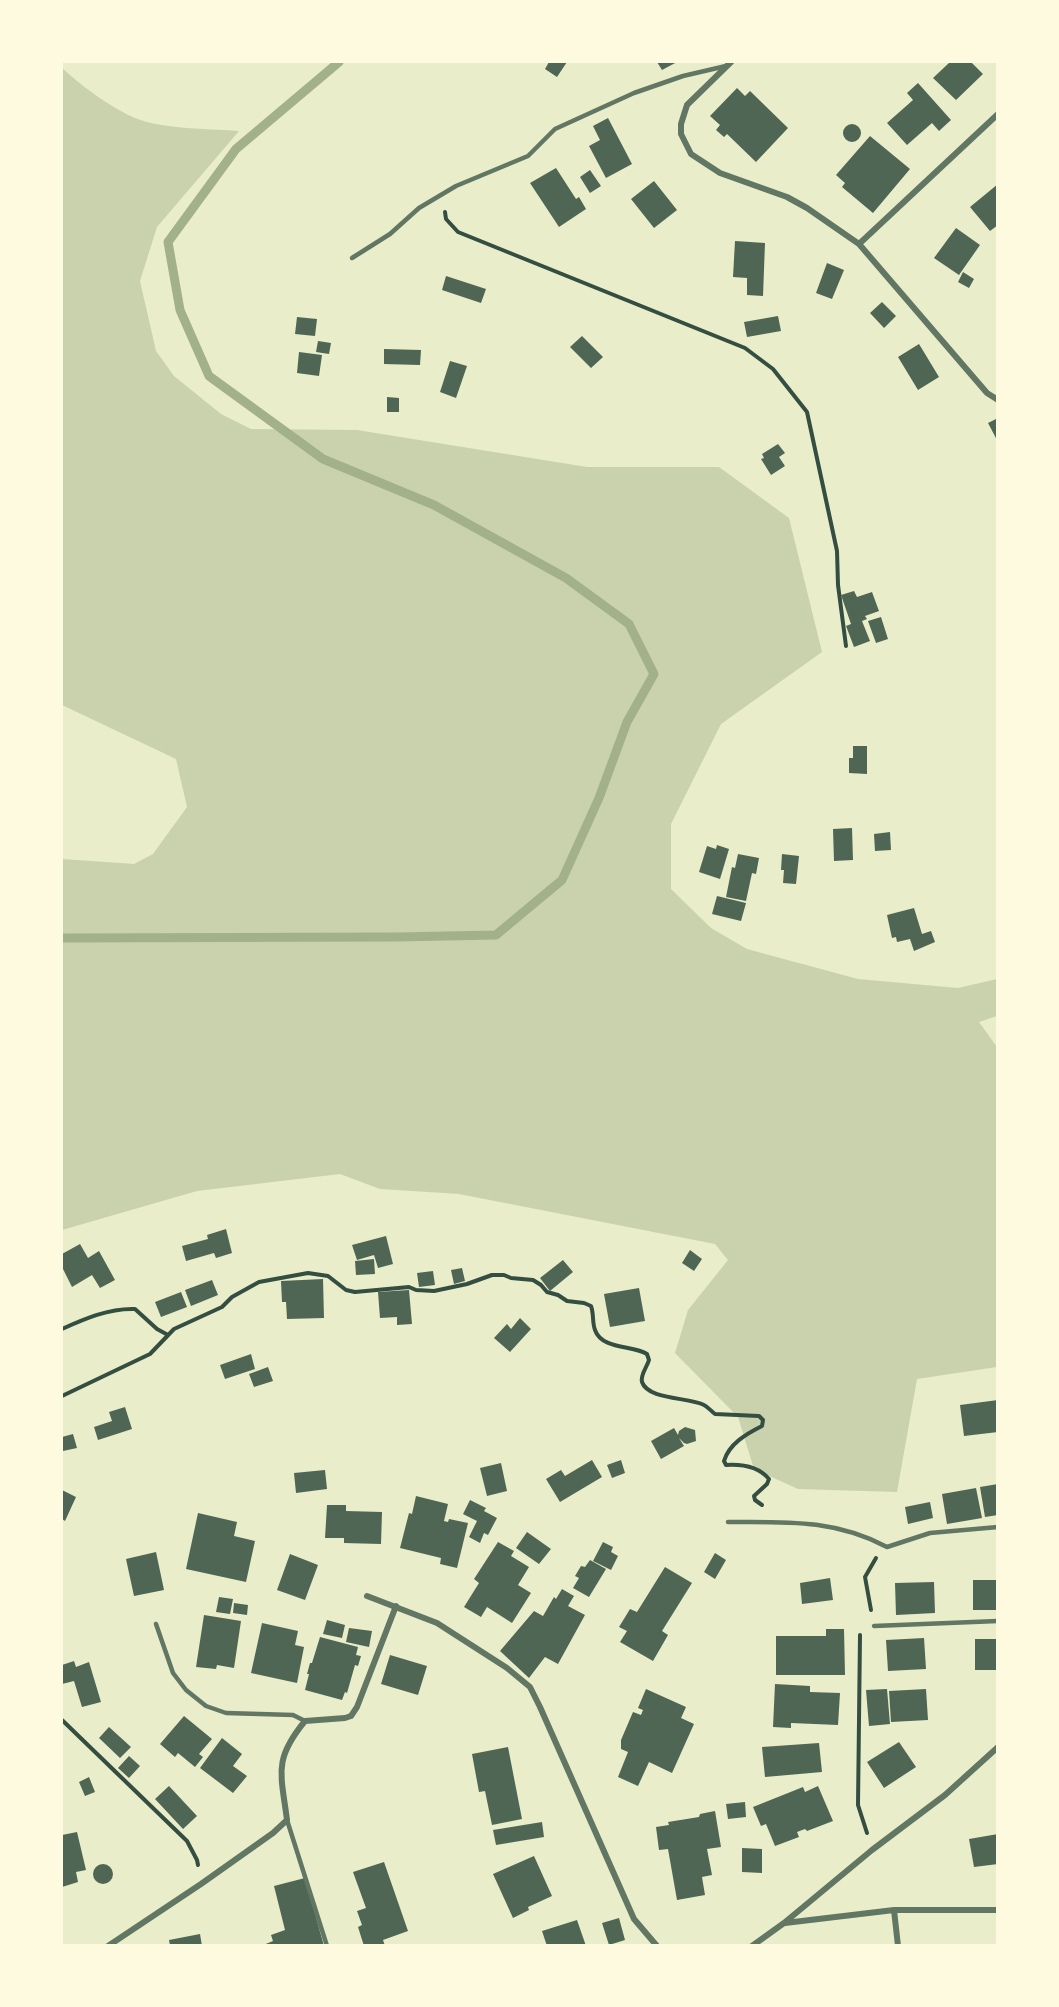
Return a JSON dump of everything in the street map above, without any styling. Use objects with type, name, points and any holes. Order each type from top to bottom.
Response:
[{"type":"street","points":[[728,64],[687,105],[681,124],[681,134],[691,154],[720,173],[776,193],[807,208],[859,244],[987,393],[998,400]]},
{"type":"street","points":[[859,244],[998,114]]},
{"type":"street","points":[[367,1596],[437,1623],[507,1668],[530,1687],[634,1919],[657,1946]]},
{"type":"street","points":[[108,1946],[201,1884],[273,1833],[287,1820],[281,1766],[285,1750],[305,1721],[336,1720],[351,1716],[357,1707],[396,1606]]},
{"type":"street","points":[[752,1946],[945,1795],[998,1747]]},
{"type":"street","points":[[784,1923],[894,1910],[998,1910]]},
{"type":"street","points":[[894,1910],[898,1946]]},
{"type":"lane","points":[[352,258],[390,234],[418,208],[456,186],[528,156],[555,129],[634,93],[728,64]]},
{"type":"lane","points":[[728,1522],[820,1524],[867,1536],[887,1547],[930,1533],[998,1527]]},
{"type":"lane","points":[[874,1626],[998,1621]]},
{"type":"lane","points":[[156,1624],[173,1673],[186,1690],[206,1706],[226,1713],[293,1715],[305,1721]]},
{"type":"lane","points":[[287,1820],[327,1946]]},
{"type":"path","points":[[443,195],[446,219],[458,232],[745,348],[773,369],[807,412],[837,551],[838,585],[846,646]]},
{"type":"path","points":[[62,1396],[150,1354],[174,1329],[222,1307],[232,1297],[259,1282],[308,1273],[328,1276],[346,1290],[355,1292],[409,1287],[416,1290],[434,1291],[467,1284],[492,1275],[533,1280],[547,1292],[567,1301],[591,1306],[595,1332],[603,1340],[626,1349],[640,1349],[647,1354],[649,1360],[642,1375],[642,1383],[648,1391],[698,1402],[707,1406],[715,1414],[759,1416],[763,1420],[762,1426],[737,1441],[724,1461],[726,1465],[741,1464],[762,1472],[769,1479],[767,1484],[754,1496],[755,1500],[769,1511],[774,1522]]},
{"type":"path","points":[[62,1329],[83,1319],[124,1308],[135,1309],[157,1329],[168,1335]]},
{"type":"path","points":[[872,1850],[858,1806],[860,1626],[874,1626],[865,1577],[873,1561],[887,1547]]},
{"type":"path","points":[[62,1720],[187,1841],[198,1860],[201,1884]]},
{"type":"green space","points":[[62,68],[104,101],[140,120],[172,126],[239,131],[157,227],[140,281],[156,351],[174,376],[221,414],[251,429],[357,430],[587,467],[719,467],[789,518],[822,652],[721,724],[671,824],[671,889],[711,928],[747,949],[858,979],[958,988],[997,979],[997,1016],[979,1022],[997,1047],[997,1367],[917,1379],[897,1492],[798,1489],[754,1469],[738,1417],[675,1353],[688,1310],[728,1260],[715,1244],[459,1194],[380,1189],[340,1174],[197,1191],[62,1230],[62,859],[134,864],[153,854],[187,807],[176,759],[62,705]]},
{"type":"building","points":[[549,62],[567,62],[557,77],[545,69]]},
{"type":"building","points":[[657,62],[677,62],[662,70]]},
{"type":"building","points":[[950,62],[971,62],[983,74],[956,100],[933,78]]},
{"type":"building","points":[[918,83],[951,120],[939,131],[932,123],[907,145],[887,123],[913,100],[907,93]]},
{"type":"building","points":[[737,88],[745,96],[750,91],[788,128],[756,162],[727,134],[724,137],[716,130],[720,125],[710,116]]},
{"type":"building","points":[[608,118],[632,164],[606,178],[589,146],[600,140],[593,126]]},
{"type":"building","points":[[852,124],[858,127],[861,133],[858,139],[852,142],[846,139],[843,133],[846,127]]},
{"type":"building","points":[[870,136],[910,169],[873,213],[842,187],[845,183],[836,175]]},
{"type":"building","points":[[556,168],[576,199],[579,197],[586,209],[559,227],[530,183]]},
{"type":"building","points":[[590,170],[601,186],[590,193],[580,177]]},
{"type":"building","points":[[654,181],[677,210],[654,228],[631,199]]},
{"type":"building","points":[[998,184],[998,225],[990,231],[970,207]]},
{"type":"building","points":[[956,228],[980,245],[959,275],[934,258]]},
{"type":"building","points":[[735,241],[765,243],[763,296],[747,295],[747,278],[733,277]]},
{"type":"building","points":[[827,263],[844,270],[832,299],[816,293]]},
{"type":"building","points":[[963,272],[974,279],[969,288],[958,282]]},
{"type":"building","points":[[446,276],[486,289],[481,303],[442,290]]},
{"type":"building","points":[[882,302],[896,316],[884,328],[870,313]]},
{"type":"building","points":[[778,316],[781,331],[747,337],[744,322]]},
{"type":"building","points":[[297,317],[317,319],[315,336],[295,334]]},
{"type":"building","points":[[582,336],[603,357],[591,368],[570,347]]},
{"type":"building","points":[[318,341],[331,343],[329,354],[316,352]]},
{"type":"building","points":[[919,344],[939,377],[918,390],[898,357]]},
{"type":"building","points":[[384,349],[421,350],[420,365],[384,364]]},
{"type":"building","points":[[299,352],[322,355],[319,376],[297,373]]},
{"type":"building","points":[[450,361],[467,366],[456,398],[440,392]]},
{"type":"building","points":[[387,397],[399,398],[399,412],[387,412]]},
{"type":"building","points":[[998,418],[998,442],[988,423]]},
{"type":"building","points":[[778,444],[785,453],[779,457],[785,466],[771,475],[761,459],[764,458],[762,454]]},
{"type":"building","points":[[854,591],[857,597],[872,592],[879,611],[865,616],[867,619],[862,621],[870,641],[854,647],[846,626],[851,624],[841,595]]},
{"type":"building","points":[[881,617],[888,639],[876,643],[868,621]]},
{"type":"building","points":[[853,746],[867,746],[867,774],[849,773],[849,758],[853,758]]},
{"type":"building","points":[[852,828],[853,860],[834,861],[833,829]]},
{"type":"building","points":[[890,832],[891,850],[875,851],[874,834]]},
{"type":"building","points":[[717,845],[729,849],[720,879],[699,872],[707,846],[716,849]]},
{"type":"building","points":[[738,854],[759,858],[756,874],[752,873],[746,901],[726,897],[732,867],[735,868]]},
{"type":"building","points":[[782,854],[799,856],[796,884],[783,883]]},
{"type":"building","points":[[717,896],[746,903],[741,921],[712,914]]},
{"type":"building","points":[[914,908],[922,934],[931,931],[935,942],[914,951],[910,939],[897,942],[896,937],[892,938],[887,915]]},
{"type":"building","points":[[226,1229],[232,1253],[216,1258],[214,1253],[186,1261],[182,1246],[208,1239],[207,1235]]},
{"type":"building","points":[[386,1236],[393,1264],[378,1268],[374,1255],[357,1260],[352,1245]]},
{"type":"building","points":[[80,1244],[88,1258],[99,1251],[115,1280],[100,1288],[92,1275],[72,1287],[62,1267],[62,1254]]},
{"type":"building","points":[[690,1250],[702,1259],[694,1271],[682,1263]]},
{"type":"building","points":[[374,1259],[375,1274],[356,1275],[355,1261]]},
{"type":"building","points":[[563,1260],[573,1272],[550,1291],[540,1278]]},
{"type":"building","points":[[462,1268],[465,1281],[454,1284],[451,1270]]},
{"type":"building","points":[[433,1271],[435,1285],[419,1287],[417,1273]]},
{"type":"building","points":[[323,1279],[324,1318],[287,1319],[286,1302],[282,1302],[281,1281]]},
{"type":"building","points":[[212,1280],[218,1295],[191,1306],[185,1290]]},
{"type":"building","points":[[639,1288],[645,1321],[610,1327],[604,1294]]},
{"type":"building","points":[[409,1290],[412,1324],[397,1325],[397,1317],[380,1318],[378,1292]]},
{"type":"building","points":[[181,1292],[187,1307],[161,1317],[155,1302]]},
{"type":"building","points":[[520,1318],[531,1329],[510,1352],[494,1338],[507,1324],[511,1329]]},
{"type":"building","points":[[251,1354],[255,1369],[225,1379],[220,1365]]},
{"type":"building","points":[[268,1367],[273,1381],[254,1387],[249,1374]]},
{"type":"building","points":[[998,1400],[998,1432],[964,1436],[960,1405]]},
{"type":"building","points":[[125,1407],[132,1429],[98,1440],[94,1427],[112,1421],[109,1412]]},
{"type":"building","points":[[685,1427],[695,1430],[696,1441],[687,1444],[679,1438],[684,1446],[661,1459],[651,1441],[674,1428],[678,1435],[679,1431]]},
{"type":"building","points":[[73,1434],[77,1448],[63,1451],[62,1437]]},
{"type":"building","points":[[592,1460],[602,1477],[560,1502],[546,1479],[561,1470],[565,1476]]},
{"type":"building","points":[[621,1460],[625,1473],[612,1478],[607,1465]]},
{"type":"building","points":[[501,1463],[507,1491],[487,1496],[480,1468]]},
{"type":"building","points":[[325,1470],[327,1489],[296,1493],[294,1473]]},
{"type":"building","points":[[998,1484],[998,1515],[985,1517],[980,1487]]},
{"type":"building","points":[[976,1488],[982,1518],[947,1524],[942,1494]]},
{"type":"building","points":[[62,1490],[76,1497],[65,1521],[62,1519]]},
{"type":"building","points":[[416,1496],[448,1504],[444,1521],[448,1522],[449,1519],[468,1523],[457,1568],[440,1564],[441,1558],[400,1548]]},
{"type":"building","points":[[470,1500],[486,1508],[484,1511],[497,1518],[488,1535],[484,1533],[480,1543],[469,1537],[477,1521],[463,1514]]},
{"type":"building","points":[[930,1502],[933,1518],[908,1524],[905,1507]]},
{"type":"building","points":[[327,1505],[346,1505],[346,1511],[382,1512],[381,1544],[344,1543],[344,1538],[325,1538]]},
{"type":"building","points":[[198,1513],[237,1522],[234,1536],[255,1541],[246,1582],[186,1569]]},
{"type":"building","points":[[527,1532],[551,1549],[539,1564],[516,1548]]},
{"type":"building","points":[[498,1542],[514,1551],[511,1556],[529,1567],[518,1585],[531,1593],[512,1623],[487,1607],[481,1617],[464,1607],[479,1583],[474,1579]]},
{"type":"building","points":[[603,1542],[613,1547],[611,1552],[618,1556],[611,1570],[593,1561]]},
{"type":"building","points":[[156,1552],[164,1590],[134,1596],[126,1559]]},
{"type":"building","points":[[715,1553],[726,1560],[715,1579],[704,1572]]},
{"type":"building","points":[[290,1554],[318,1565],[305,1600],[277,1590]]},
{"type":"building","points":[[590,1560],[606,1569],[589,1597],[573,1588],[579,1578],[575,1576],[581,1566],[585,1567]]},
{"type":"building","points":[[665,1567],[692,1583],[662,1631],[668,1635],[653,1661],[620,1642],[627,1631],[619,1627],[630,1609],[637,1612]]},
{"type":"building","points":[[830,1578],[833,1600],[802,1604],[800,1583]]},
{"type":"building","points":[[973,1580],[998,1580],[998,1610],[973,1610]]},
{"type":"building","points":[[934,1582],[935,1613],[896,1615],[895,1583]]},
{"type":"building","points":[[562,1589],[574,1596],[568,1606],[585,1615],[558,1664],[545,1657],[529,1678],[500,1651],[534,1611],[543,1616],[554,1597],[556,1599]]},
{"type":"building","points":[[219,1597],[233,1599],[230,1614],[216,1612]]},
{"type":"building","points":[[234,1603],[248,1605],[247,1615],[233,1613]]},
{"type":"building","points":[[204,1615],[241,1621],[234,1668],[217,1665],[216,1669],[196,1667]]},
{"type":"building","points":[[327,1620],[345,1625],[342,1638],[323,1634]]},
{"type":"building","points":[[262,1623],[298,1631],[295,1645],[304,1647],[297,1683],[251,1673]]},
{"type":"building","points":[[349,1628],[372,1631],[369,1647],[346,1642]]},
{"type":"building","points":[[826,1629],[844,1629],[845,1675],[776,1675],[776,1636],[826,1636]]},
{"type":"building","points":[[320,1637],[358,1647],[356,1655],[361,1656],[358,1666],[355,1665],[347,1693],[345,1692],[342,1700],[305,1690],[310,1663],[312,1663]]},
{"type":"building","points":[[924,1638],[926,1669],[888,1671],[886,1640]]},
{"type":"building","points":[[975,1639],[998,1639],[998,1670],[975,1670]]},
{"type":"building","points":[[390,1655],[427,1666],[418,1695],[381,1684]]},
{"type":"building","points":[[74,1661],[76,1667],[89,1662],[101,1702],[82,1707],[74,1681],[62,1684],[62,1665]]},
{"type":"building","points":[[775,1684],[810,1686],[810,1692],[840,1693],[838,1725],[791,1723],[791,1728],[773,1727]]},
{"type":"building","points":[[646,1689],[686,1707],[681,1718],[694,1724],[672,1773],[649,1762],[638,1786],[618,1777],[628,1752],[621,1749],[621,1740],[633,1712],[641,1715],[643,1710],[638,1708]]},
{"type":"building","points":[[887,1689],[890,1724],[869,1726],[866,1690]]},
{"type":"building","points":[[926,1689],[928,1720],[891,1722],[889,1691]]},
{"type":"building","points":[[184,1716],[212,1739],[199,1754],[203,1757],[195,1767],[178,1753],[175,1757],[160,1744]]},
{"type":"building","points":[[109,1727],[131,1747],[120,1758],[99,1738]]},
{"type":"building","points":[[222,1738],[242,1754],[233,1766],[247,1776],[233,1793],[200,1768]]},
{"type":"building","points":[[899,1742],[916,1767],[884,1788],[867,1762]]},
{"type":"building","points":[[819,1743],[822,1772],[765,1777],[762,1747]]},
{"type":"building","points":[[508,1747],[522,1819],[492,1825],[485,1791],[479,1792],[472,1754]]},
{"type":"building","points":[[129,1756],[140,1766],[129,1778],[118,1768]]},
{"type":"building","points":[[89,1777],[95,1792],[85,1796],[79,1782]]},
{"type":"building","points":[[169,1786],[197,1816],[183,1829],[155,1799]]},
{"type":"building","points":[[818,1786],[833,1821],[807,1831],[805,1829],[797,1832],[799,1837],[775,1846],[766,1824],[761,1826],[753,1807],[803,1787],[805,1792]]},
{"type":"building","points":[[745,1802],[746,1817],[728,1819],[726,1804]]},
{"type":"building","points":[[715,1811],[721,1847],[707,1849],[712,1875],[702,1877],[705,1895],[677,1900],[668,1849],[659,1850],[656,1827]]},
{"type":"building","points":[[542,1822],[544,1837],[496,1845],[493,1830]]},
{"type":"building","points":[[77,1832],[86,1870],[76,1872],[78,1882],[62,1887],[62,1835]]},
{"type":"building","points":[[998,1834],[998,1864],[974,1867],[969,1839]]},
{"type":"building","points":[[742,1848],[762,1849],[762,1873],[742,1872]]},
{"type":"building","points":[[534,1856],[552,1896],[528,1907],[529,1910],[513,1918],[493,1874]]},
{"type":"building","points":[[384,1862],[408,1931],[383,1940],[385,1946],[364,1946],[358,1927],[362,1925],[357,1911],[366,1908],[353,1872]]},
{"type":"building","points":[[99,1864],[107,1864],[113,1870],[113,1878],[107,1884],[99,1884],[93,1878],[93,1870]]},
{"type":"building","points":[[305,1878],[324,1946],[261,1946],[273,1941],[271,1935],[285,1930],[274,1886]]},
{"type":"building","points":[[619,1918],[625,1940],[609,1945],[602,1923]]},
{"type":"building","points":[[577,1920],[586,1946],[547,1946],[542,1931]]},
{"type":"building","points":[[200,1934],[202,1946],[170,1946],[169,1940]]},
{"type":"waterway","points":[[62,938],[496,935],[562,880],[599,798],[627,722],[654,674],[629,624],[566,578],[434,505],[323,459],[209,376],[180,310],[168,242],[236,149],[339,62]]}]
